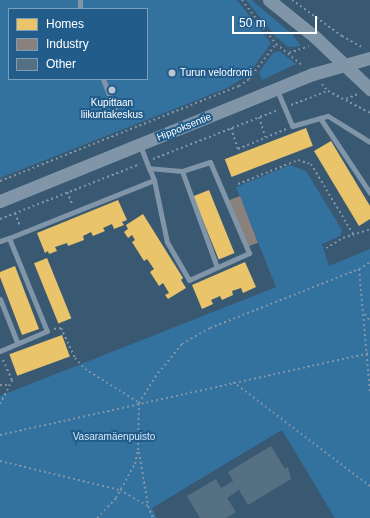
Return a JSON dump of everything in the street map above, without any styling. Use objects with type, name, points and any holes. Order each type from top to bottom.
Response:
[{"type":"street","points":[[269,0],[370,89]]},
{"type":"street","name":"Hippoksentie","points":[[0,201],[277,89],[344,65],[370,58]]},
{"type":"lane","points":[[103,80],[117,115]]},
{"type":"lane","points":[[277,89],[292,126],[328,116],[370,142]]},
{"type":"lane","points":[[320,118],[370,193]]},
{"type":"lane","points":[[140,145],[146,161],[154,180],[167,242],[189,280],[249,253],[210,162],[182,171],[149,168]]},
{"type":"lane","points":[[182,171],[217,267]]},
{"type":"lane","points":[[0,241],[23,234],[154,180]]},
{"type":"lane","points":[[0,352],[17,342],[47,331],[9,238]]},
{"type":"lane","points":[[0,299],[17,342]]},
{"type":"path","points":[[242,0],[276,44],[296,59]]},
{"type":"path","points":[[292,0],[342,36],[361,45]]},
{"type":"path","points":[[0,181],[239,86],[249,79],[276,44]]},
{"type":"path","points":[[0,219],[328,91],[370,114]]},
{"type":"path","points":[[259,117],[266,137]]},
{"type":"path","points":[[231,128],[238,148],[292,126]]},
{"type":"path","points":[[238,184],[298,160],[311,164],[353,234]]},
{"type":"path","points":[[67,192],[76,213]]},
{"type":"path","points":[[15,213],[23,234]]},
{"type":"path","points":[[326,248],[353,234],[370,229]]},
{"type":"path","points":[[97,518],[120,490],[135,464],[138,450],[139,403],[171,356],[190,338],[359,268],[370,262]]},
{"type":"path","points":[[359,268],[368,353],[370,392]]},
{"type":"path","points":[[364,313],[370,321]]},
{"type":"path","points":[[47,331],[61,328],[80,364],[127,398],[139,403]]},
{"type":"path","points":[[0,352],[12,380],[0,404]]},
{"type":"path","points":[[0,434],[368,353]]},
{"type":"path","points":[[232,382],[370,486]]},
{"type":"path","points":[[0,385],[9,385]]},
{"type":"path","points":[[138,450],[148,506],[153,518]]},
{"type":"path","points":[[0,461],[120,490],[148,506]]},
{"type":"green space","name":"Kupittaan liikuntakeskus","points":[[0,0],[237,0],[271,43],[248,75],[227,88],[0,178]]},
{"type":"green space","points":[[246,0],[252,0],[292,34],[301,46],[288,47],[276,37]]},
{"type":"green space","points":[[279,51],[296,64],[262,80],[259,72],[273,53]]},
{"type":"green space","name":"Vasaramäenpuisto","points":[[290,165],[306,171],[342,230],[340,236],[322,244],[329,266],[370,249],[370,518],[335,518],[282,430],[152,508],[157,518],[0,518],[0,396],[276,287],[236,187]]},
{"type":"building: Homes","points":[[306,128],[313,146],[232,177],[225,159]]},
{"type":"building: Homes","points":[[331,141],[370,206],[370,219],[359,226],[314,151]]},
{"type":"building: Homes","points":[[209,190],[234,253],[219,259],[193,196]]},
{"type":"building: Homes","points":[[118,200],[127,220],[122,222],[124,225],[114,229],[112,224],[103,228],[105,231],[93,236],[91,232],[83,236],[84,240],[68,246],[67,243],[55,247],[57,251],[49,254],[48,251],[45,253],[37,233]]},
{"type":"building: Homes","points":[[143,214],[183,278],[181,280],[186,288],[168,299],[165,295],[169,293],[163,283],[159,286],[150,272],[154,269],[147,259],[144,261],[132,242],[135,240],[132,235],[128,238],[124,232],[128,229],[126,225]]},
{"type":"building: Homes","points":[[47,258],[71,318],[58,324],[34,263]]},
{"type":"building: Homes","points":[[245,262],[256,287],[243,293],[241,288],[232,291],[233,295],[222,300],[220,296],[211,300],[213,304],[202,309],[192,285]]},
{"type":"building: Homes","points":[[15,266],[39,329],[22,335],[0,277],[0,272]]},
{"type":"building: Homes","points":[[62,335],[70,357],[17,376],[9,354]]},
{"type":"building: Industry","points":[[240,196],[258,243],[247,247],[229,200]]},
{"type":"building: Other","points":[[271,446],[285,469],[288,467],[291,479],[248,505],[239,490],[227,498],[236,512],[226,518],[200,518],[187,496],[216,479],[221,488],[233,481],[228,472]]},
{"type":"place","name":"Turun velodromi","points":[[172,73]]},
{"type":"place","name":"Kupittaan liikuntakeskus","points":[[112,90]]}]
